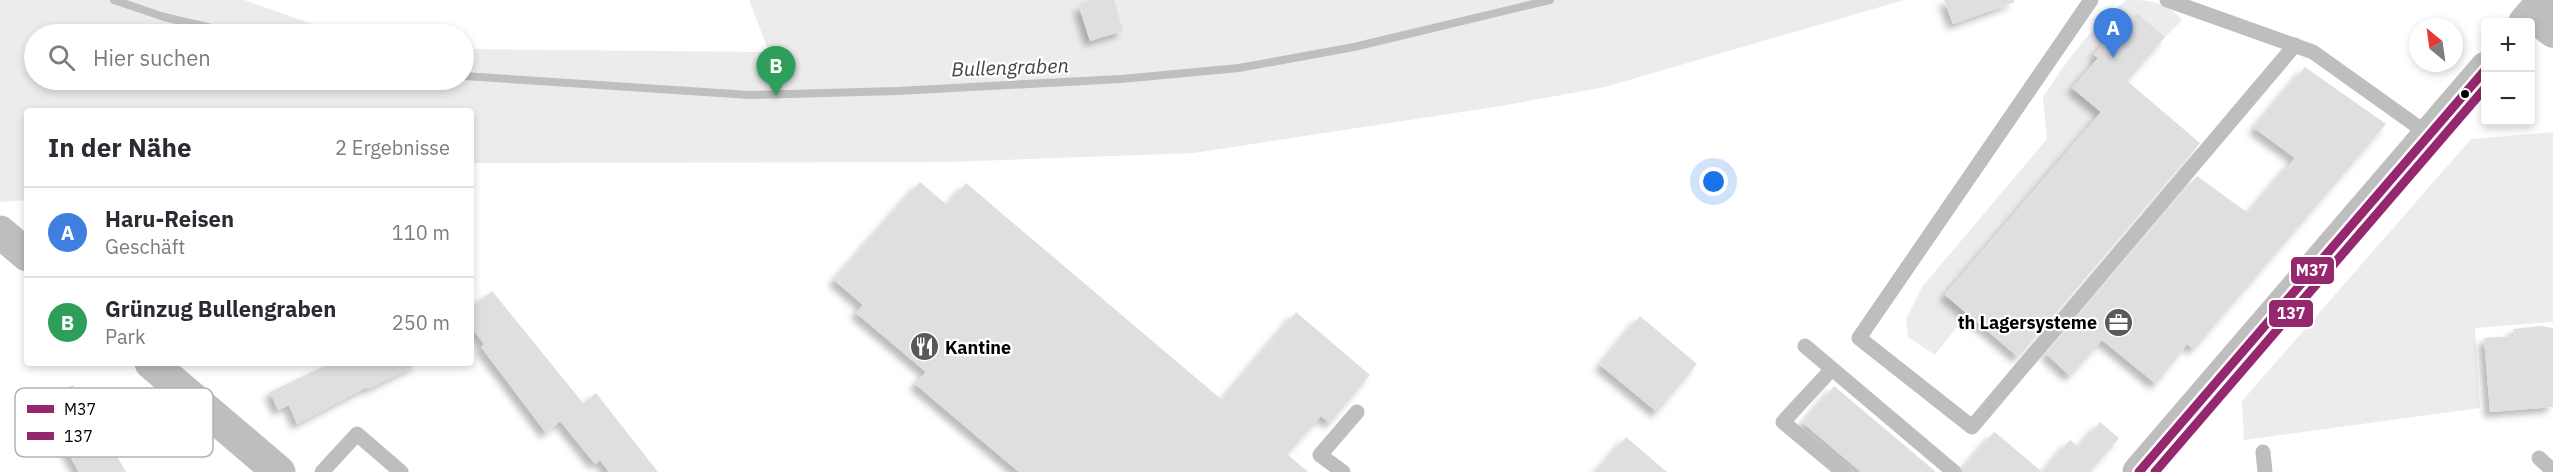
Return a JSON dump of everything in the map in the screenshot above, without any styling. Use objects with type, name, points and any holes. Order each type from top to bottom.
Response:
[{"type":"street","points":[[2139,472],[2482,72]]},
{"type":"street","points":[[0,232],[24,252]]},
{"type":"street","points":[[155,366],[180,388]]},
{"type":"street","points":[[213,416],[279,472]]},
{"type":"lane","points":[[2091,0],[1859,338],[1972,427],[2295,45]]},
{"type":"lane","points":[[2167,0],[2313,52],[2428,134]]},
{"type":"lane","points":[[1805,346],[1954,472]]},
{"type":"lane","points":[[1832,370],[1783,422],[1843,472]]},
{"type":"lane","points":[[1343,472],[1320,455],[1357,412]]},
{"type":"lane","points":[[322,472],[357,435],[401,472]]},
{"type":"lane","points":[[2263,452],[2265,472]]},
{"type":"lane","points":[[2539,458],[2553,471]]},
{"type":"shaded area","points":[[0,0],[244,0],[312,24],[24,24],[24,90],[474,90],[474,49],[769,52],[749,0],[1904,0],[1605,87],[1501,106],[1194,153],[946,162],[474,163],[474,108],[24,108],[24,200],[0,202]]},
{"type":"shaded area","points":[[2127,0],[2158,3],[2170,9],[2182,20],[2165,37],[2137,13],[2111,42],[2107,39],[2094,54],[2098,58],[2072,88],[2106,114],[2087,128],[1945,294],[1967,314],[1935,355],[1908,337],[1906,319],[1922,287],[2047,139],[2043,97],[2091,33]]},
{"type":"shaded area","points":[[2553,132],[2553,322],[2475,328],[2480,408],[2244,440],[2242,401],[2471,139]]},
{"type":"building","points":[[1088,0],[1114,0],[1123,31],[1090,41],[1079,7],[1089,4]]},
{"type":"building","points":[[1944,0],[2014,0],[2015,2],[1953,24]]},
{"type":"building","points":[[2137,13],[2165,37],[2127,81],[2200,143],[2018,357],[1945,295],[2101,112],[2072,88],[2098,58],[2094,55],[2108,39],[2111,42]]},
{"type":"building","points":[[2305,67],[2386,124],[2194,349],[2187,344],[2156,384],[2102,340],[2070,376],[2046,354],[2197,176],[2248,213],[2295,158],[2254,128]]},
{"type":"building","points":[[920,182],[947,205],[966,183],[1222,400],[1296,312],[1370,375],[1330,423],[1321,416],[1287,454],[1308,472],[1019,472],[915,384],[926,372],[856,313],[863,305],[834,280]]},
{"type":"building","points":[[492,291],[583,403],[596,393],[658,472],[609,472],[600,460],[595,464],[560,421],[546,433],[481,347],[484,344],[474,331],[474,306]]},
{"type":"building","points":[[1640,316],[1697,364],[1657,412],[1600,365]]},
{"type":"building","points":[[2541,326],[2553,328],[2553,407],[2490,412],[2484,338],[2514,336],[2513,329]]},
{"type":"building","points":[[325,366],[415,366],[368,389],[367,387],[297,424],[289,405],[278,410],[270,392]]},
{"type":"building","points":[[1834,386],[1936,472],[1861,472],[1803,423]]},
{"type":"building","points":[[2100,422],[2119,438],[2089,472],[2043,472],[2070,440],[2079,447]]},
{"type":"building","points":[[1994,432],[2042,472],[1964,472],[1963,469]]},
{"type":"building","points":[[1626,437],[1667,472],[1596,472]]},
{"type":"building","points":[[70,457],[117,457],[126,472],[79,472]]},
{"type":"waterway","name":"Bullengraben","points":[[114,0],[164,17],[194,24]]},
{"type":"waterway","name":"Bullengraben","points":[[474,77],[750,95],[897,91],[1121,79],[1239,68],[1354,47],[1550,0]]},
{"type":"transit line","name":"M37","points":[[2139,472],[2483,72]]},
{"type":"transit line","name":"137","points":[[2155,472],[2481,93]]},
{"type":"place","name":"Haru-Reisen","points":[[2113,58]]},
{"type":"place","name":"Grünzug Bullengraben","points":[[776,96]]},
{"type":"place","name":"th Lagersysteme","points":[[2118,322]]},
{"type":"place","name":"Kantine","points":[[924,347]]}]
